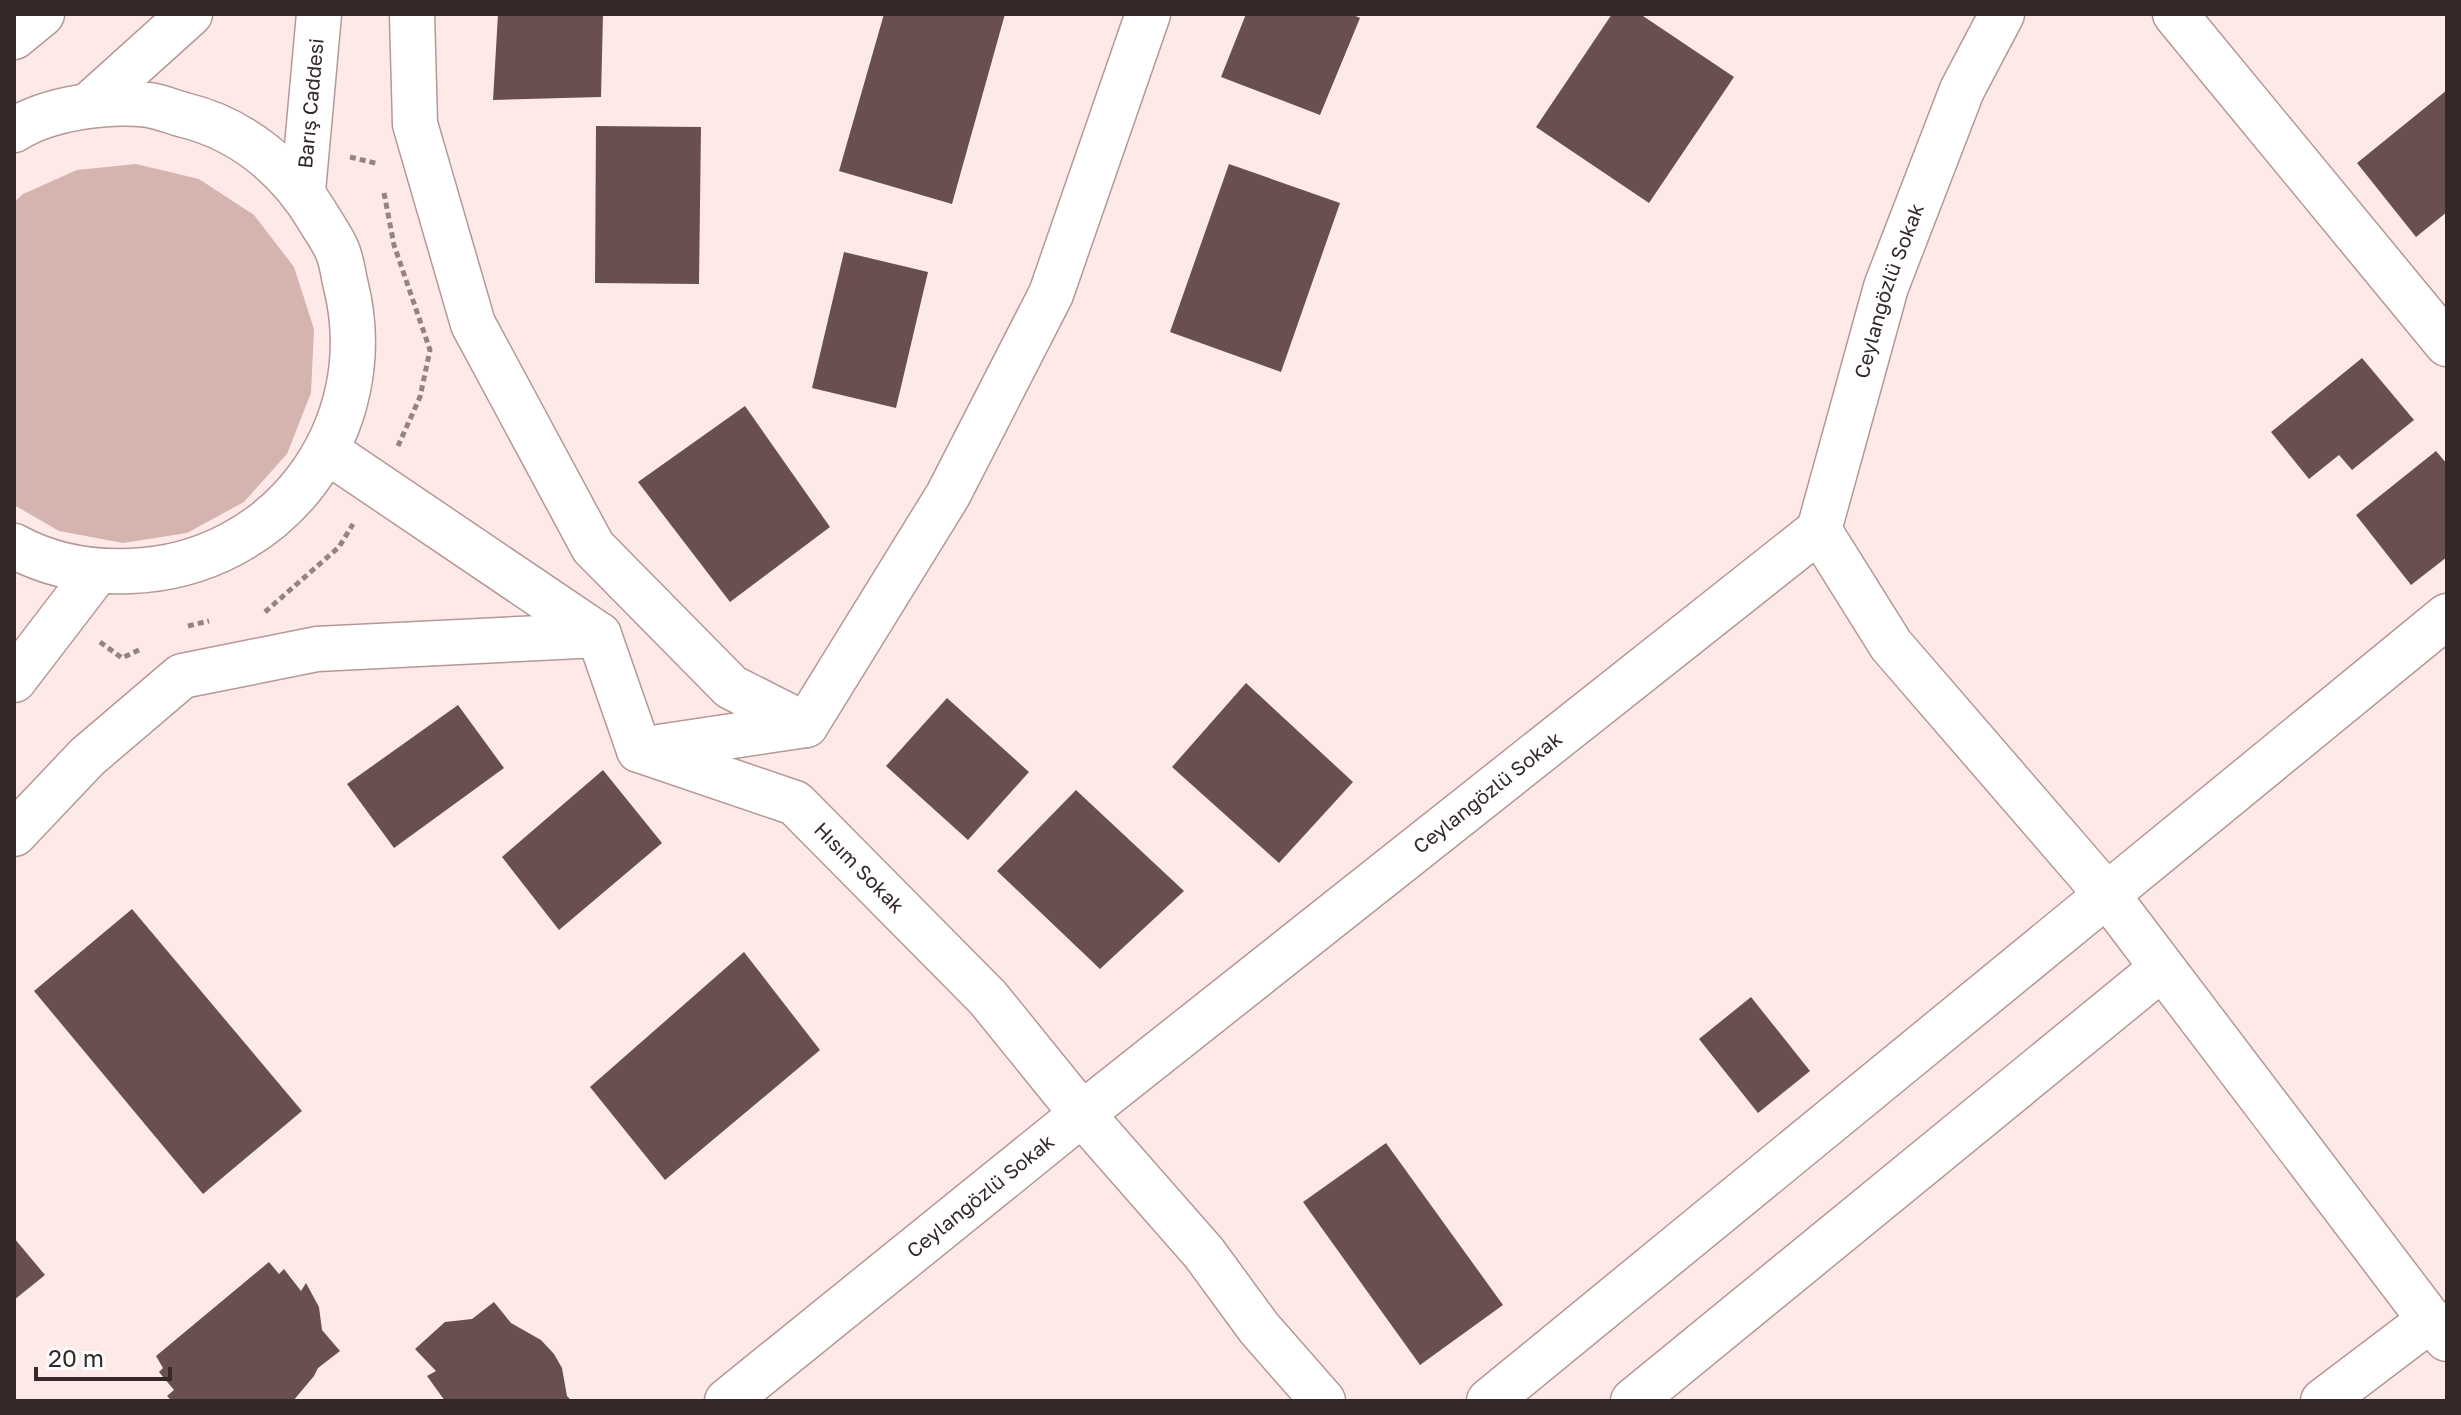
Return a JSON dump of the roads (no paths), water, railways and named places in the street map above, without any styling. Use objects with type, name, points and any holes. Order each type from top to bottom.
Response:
[{"type":"street","points":[[14,37],[42,14]]},
{"type":"street","points":[[89,105],[190,14]]},
{"type":"street","name":"Barış Caddesi","points":[[303,191],[319,14]]},
{"type":"street","points":[[412,14],[415,124],[473,324],[593,547],[731,687],[806,725]]},
{"type":"street","points":[[327,451],[599,635],[639,750],[806,725],[948,495],[1051,294],[1148,14]]},
{"type":"street","name":"Ceylangözlü Sokak","points":[[727,1401],[1082,1114],[1819,530],[1886,287],[1962,90],[2002,14]]},
{"type":"street","points":[[2175,14],[2447,344]]},
{"type":"street","points":[[14,130],[27,122],[89,105],[149,105],[207,121],[259,150],[303,191],[338,251],[354,318],[350,387],[327,451],[285,507],[229,548],[164,570],[96,573],[36,559],[14,546]]},
{"type":"street","points":[[1819,530],[1891,645],[2108,896],[2439,1330],[2323,1401]]},
{"type":"street","points":[[14,680],[96,573]]},
{"type":"street","points":[[1489,1401],[2447,616]]},
{"type":"street","points":[[14,834],[87,757],[182,676],[317,649],[599,635]]},
{"type":"street","name":"Hısım Sokak","points":[[639,750],[795,803],[988,998],[1082,1114],[1204,1253],[1259,1328],[1323,1401]]},
{"type":"street","points":[[1633,1401],[2162,968]]}]
